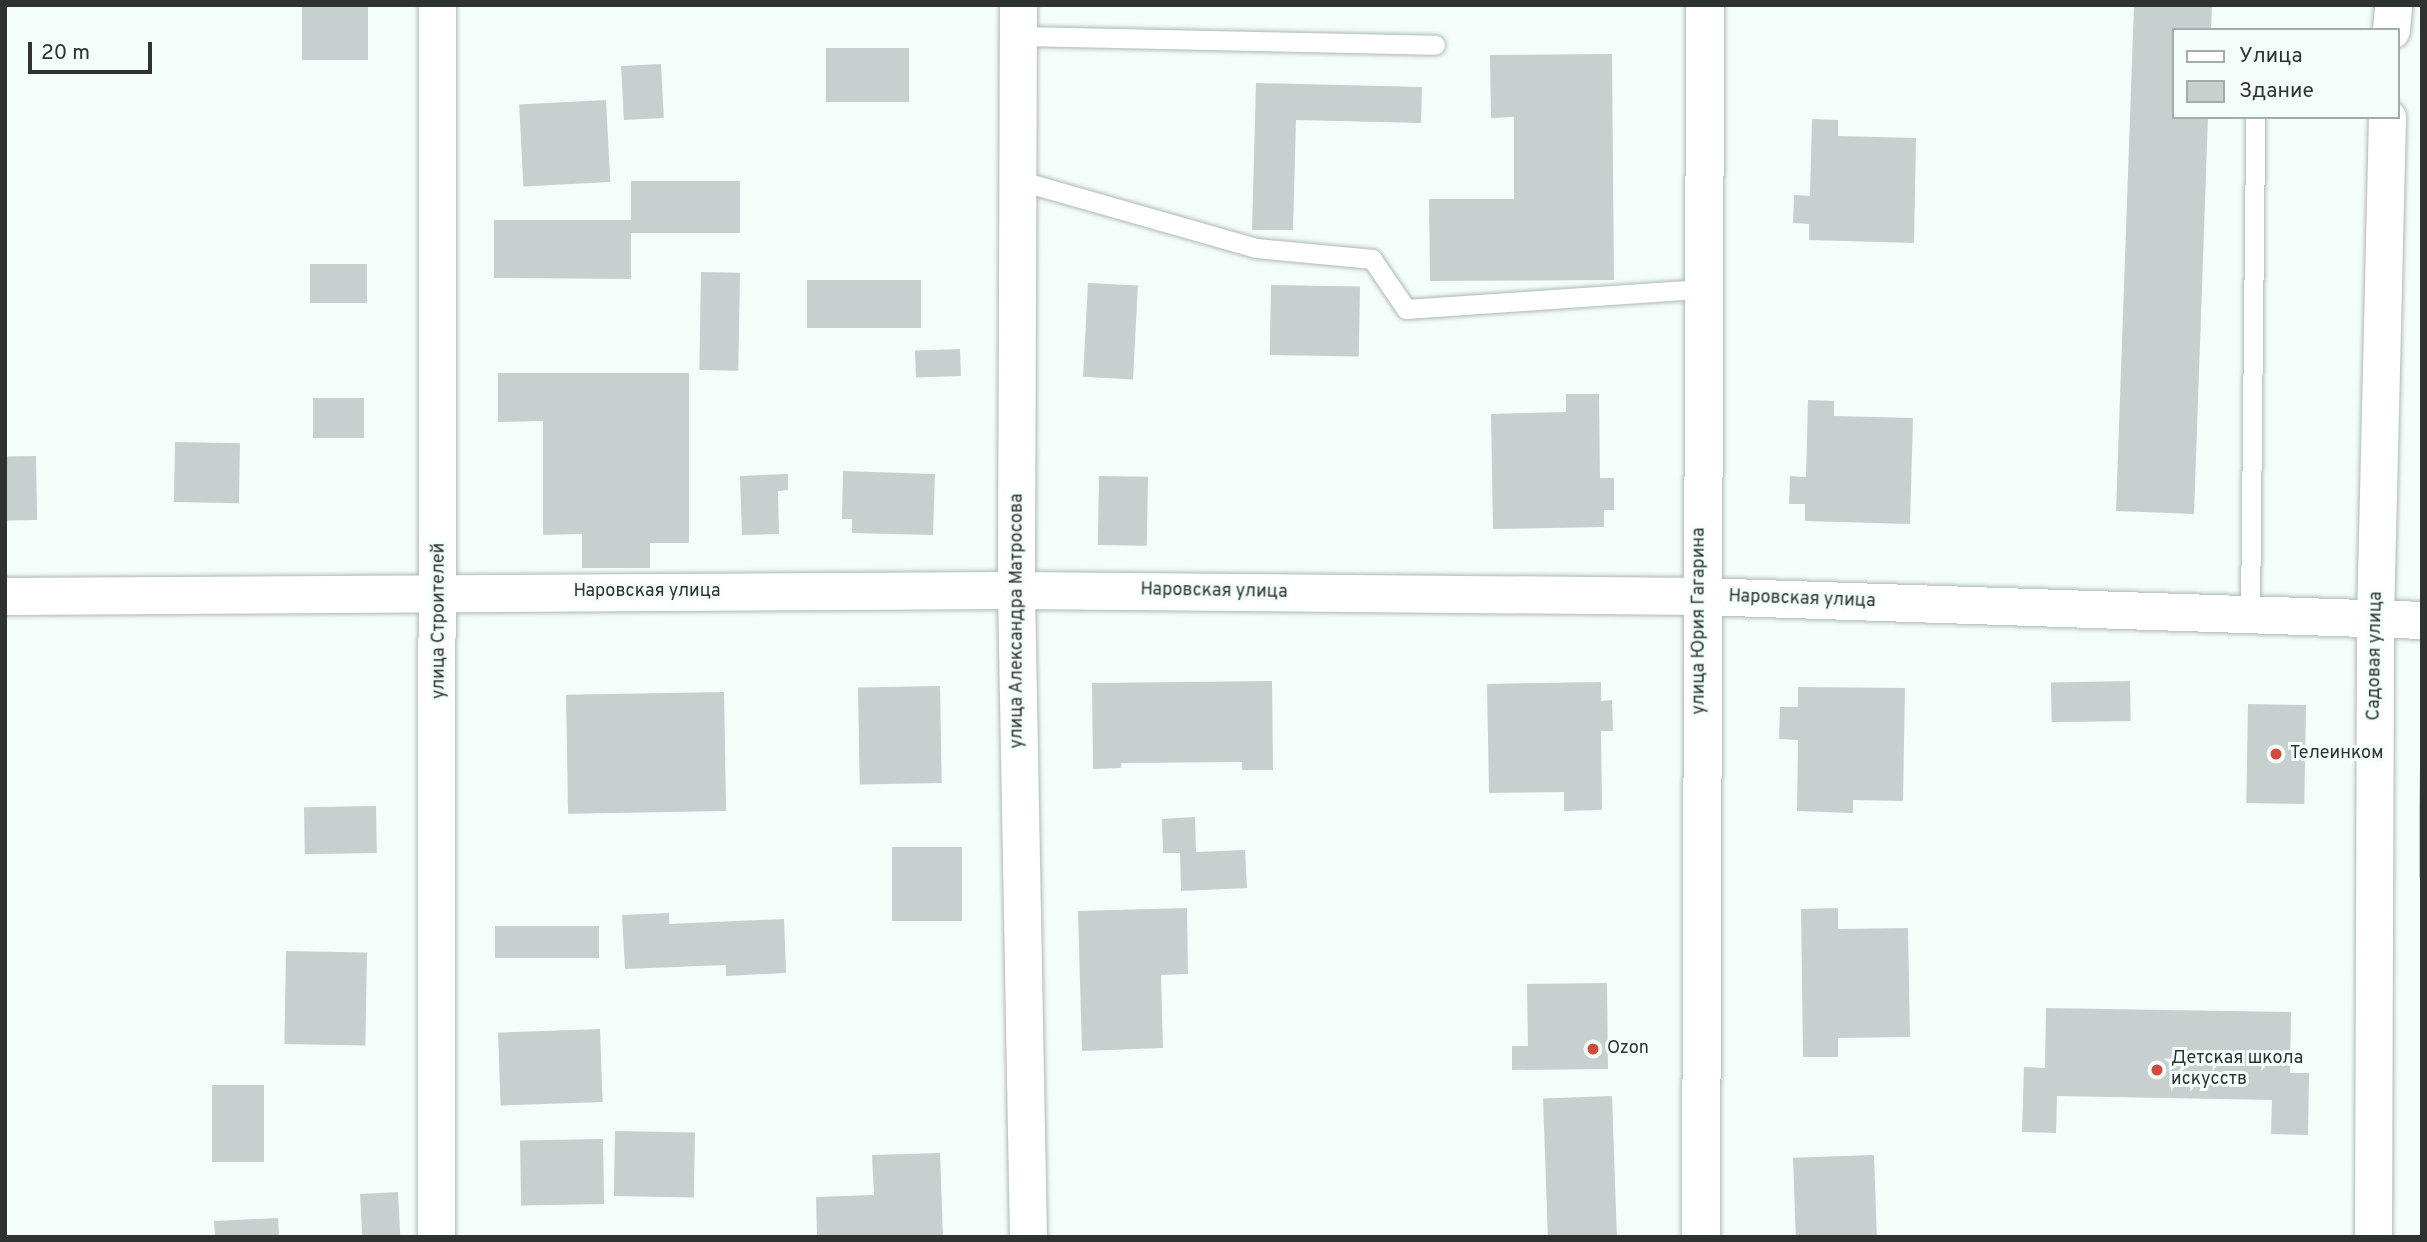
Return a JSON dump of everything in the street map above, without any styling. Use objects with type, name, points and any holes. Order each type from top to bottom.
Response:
[{"type":"street","name":"улица Строителей","points":[[436,1237],[440,593],[437,5]]},
{"type":"street","name":"улица Юрия Гагарина","points":[[1701,1237],[1700,596],[1705,5]]},
{"type":"street","points":[[2391,28],[2393,5]]},
{"type":"street","name":"улица Александра Матросова","points":[[1019,21],[1021,180],[1016,590],[1028,1237]]},
{"type":"street","name":"Садовая улица","points":[[2373,1237],[2375,619],[2387,119]]},
{"type":"street","name":"Наровская улица","points":[[5,596],[1016,590],[1700,596],[2422,620]]},
{"type":"lane","points":[[1019,21],[1435,45]]},
{"type":"lane","points":[[2250,615],[2255,119]]},
{"type":"lane","points":[[1021,180],[1256,248],[1372,259],[1406,309],[1701,289]]},
{"type":"building","points":[[302,5],[368,5],[368,60],[302,60]]},
{"type":"building","points":[[2134,5],[2212,5],[2211,28],[2172,28],[2172,119],[2208,119],[2194,514],[2116,511]]},
{"type":"building","points":[[826,48],[909,48],[909,102],[826,102]]},
{"type":"building","points":[[1612,54],[1614,280],[1430,281],[1429,199],[1514,199],[1514,117],[1491,118],[1490,55]]},
{"type":"building","points":[[661,64],[664,118],[624,120],[621,66]]},
{"type":"building","points":[[1256,83],[1422,87],[1421,123],[1296,120],[1293,230],[1252,230]]},
{"type":"building","points":[[606,100],[610,182],[523,186],[519,105]]},
{"type":"building","points":[[1812,119],[1838,120],[1838,136],[1916,138],[1914,243],[1809,240],[1809,224],[1793,223],[1794,195],[1810,196]]},
{"type":"building","points":[[631,181],[740,181],[740,233],[631,233],[631,279],[494,278],[494,220],[631,220]]},
{"type":"building","points":[[310,264],[367,264],[367,303],[310,303]]},
{"type":"building","points":[[701,272],[740,273],[738,371],[699,370]]},
{"type":"building","points":[[807,280],[921,280],[921,328],[807,328]]},
{"type":"building","points":[[1088,283],[1138,286],[1133,379],[1083,377]]},
{"type":"building","points":[[1271,285],[1360,287],[1359,357],[1270,355]]},
{"type":"building","points":[[960,349],[961,376],[916,378],[915,351]]},
{"type":"building","points":[[498,373],[689,373],[689,543],[650,543],[650,568],[582,568],[582,534],[543,535],[543,421],[498,422]]},
{"type":"building","points":[[1566,394],[1599,394],[1600,478],[1614,478],[1614,510],[1604,510],[1604,527],[1493,529],[1491,414],[1566,412]]},
{"type":"building","points":[[313,398],[364,398],[364,438],[313,438]]},
{"type":"building","points":[[1808,400],[1834,401],[1834,416],[1913,418],[1910,524],[1805,521],[1805,504],[1789,504],[1790,476],[1806,477]]},
{"type":"building","points":[[175,442],[240,443],[239,503],[174,502]]},
{"type":"building","points":[[36,456],[37,520],[6,521],[5,457]]},
{"type":"building","points":[[843,471],[935,474],[933,535],[852,533],[852,519],[842,519]]},
{"type":"building","points":[[788,474],[788,490],[778,491],[779,534],[742,535],[740,476]]},
{"type":"building","points":[[1099,476],[1148,477],[1147,546],[1098,545]]},
{"type":"building","points":[[1272,681],[1273,770],[1242,770],[1242,762],[1121,763],[1121,768],[1093,769],[1092,683]]},
{"type":"building","points":[[2130,681],[2131,721],[2052,722],[2051,682]]},
{"type":"building","points":[[1601,682],[1601,701],[1612,700],[1613,731],[1601,731],[1602,810],[1564,811],[1564,792],[1489,793],[1487,684]]},
{"type":"building","points":[[940,686],[942,783],[860,784],[858,687]]},
{"type":"building","points":[[1798,687],[1905,688],[1903,801],[1853,800],[1853,813],[1797,811],[1798,740],[1779,739],[1780,707],[1798,707]]},
{"type":"building","points":[[724,692],[726,811],[568,814],[566,695]]},
{"type":"building","name":"Телеинком","points":[[2248,704],[2306,705],[2304,804],[2246,803]]},
{"type":"building","points":[[2419,768],[2422,878],[2419,878]]},
{"type":"building","points":[[376,806],[377,853],[305,854],[304,807]]},
{"type":"building","points":[[1195,817],[1196,852],[1245,850],[1247,888],[1181,891],[1180,853],[1163,853],[1162,819]]},
{"type":"building","points":[[892,847],[962,847],[962,921],[892,921]]},
{"type":"building","points":[[1187,908],[1188,974],[1161,975],[1163,1048],[1082,1051],[1078,911]]},
{"type":"building","points":[[1838,908],[1838,929],[1908,928],[1910,1037],[1838,1038],[1838,1057],[1803,1057],[1801,909]]},
{"type":"building","points":[[669,913],[669,924],[784,919],[786,973],[726,976],[726,965],[625,969],[622,915]]},
{"type":"building","points":[[495,926],[599,926],[599,958],[495,958]]},
{"type":"building","points":[[286,951],[367,952],[365,1045],[284,1044]]},
{"type":"building","points":[[1607,983],[1608,1069],[1512,1070],[1512,1046],[1528,1046],[1527,984]]},
{"type":"building","name":"Детская школа искусств","points":[[2046,1008],[2291,1012],[2290,1073],[2309,1073],[2308,1135],[2271,1134],[2272,1100],[2057,1096],[2056,1133],[2022,1132],[2024,1067],[2045,1068]]},
{"type":"building","points":[[600,1029],[603,1102],[501,1106],[498,1033]]},
{"type":"building","points":[[212,1085],[264,1085],[264,1162],[212,1162]]},
{"type":"building","points":[[1612,1096],[1617,1237],[1548,1237],[1543,1098]]},
{"type":"building","points":[[615,1131],[695,1132],[694,1197],[614,1196]]},
{"type":"building","points":[[603,1139],[604,1204],[521,1205],[520,1140]]},
{"type":"building","points":[[940,1153],[943,1237],[817,1237],[816,1197],[874,1195],[872,1155]]},
{"type":"building","points":[[1874,1155],[1877,1237],[1796,1237],[1793,1158]]},
{"type":"building","points":[[398,1192],[400,1235],[362,1237],[360,1194]]},
{"type":"building","points":[[278,1218],[279,1237],[215,1237],[214,1221]]},
{"type":"place","name":"Телеинком","points":[[2276,754]]},
{"type":"place","name":"Ozon","points":[[1593,1049]]},
{"type":"place","name":"Детская школа искусств","points":[[2157,1070]]}]
